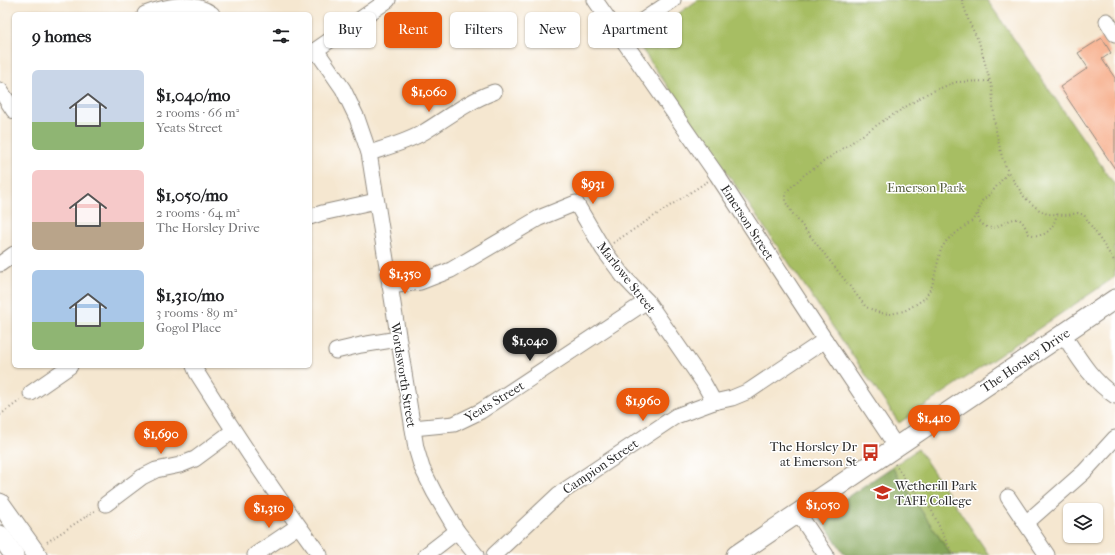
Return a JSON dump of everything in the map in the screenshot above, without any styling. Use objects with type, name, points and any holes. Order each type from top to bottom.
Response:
[{"type":"main road","name":"The Horsley Drive","points":[[736,555],[1115,299]]},
{"type":"main road","points":[[0,502],[42,548]]},
{"type":"main road","points":[[0,535],[14,555]]},
{"type":"street","name":"Emerson Street","points":[[595,0],[603,12]]},
{"type":"street","points":[[655,12],[673,0]]},
{"type":"street","points":[[313,52],[383,2]]},
{"type":"street","points":[[150,12],[169,5],[190,4],[210,12]]},
{"type":"street","name":"Emerson Street","points":[[628,48],[717,175],[896,446]]},
{"type":"street","name":"Wordsworth Street","points":[[313,52],[343,89],[369,152],[416,448],[422,468],[457,531],[476,555]]},
{"type":"street","points":[[369,152],[403,143],[478,97],[494,92]]},
{"type":"street","points":[[312,216],[376,201]]},
{"type":"street","name":"Marlowe Street","points":[[390,286],[420,282],[451,270],[539,218],[576,203],[603,250],[647,301],[703,382],[714,402]]},
{"type":"street","points":[[0,264],[12,255]]},
{"type":"street","name":"Yeats Street","points":[[413,428],[454,424],[481,410],[647,301]]},
{"type":"street","points":[[1063,334],[1090,375],[1101,386],[1115,396]]},
{"type":"street","points":[[336,351],[398,339]]},
{"type":"street","name":"Campion Street","points":[[494,555],[559,494],[676,416],[749,391],[825,340]]},
{"type":"street","points":[[31,393],[67,368]]},
{"type":"street","points":[[195,368],[196,373],[233,431],[298,526],[320,555]]},
{"type":"street","points":[[106,504],[142,477],[156,470],[180,465],[195,458],[233,431]]},
{"type":"street","points":[[1026,523],[1084,472],[1115,438]]},
{"type":"street","points":[[1008,497],[1047,555]]},
{"type":"street","points":[[798,513],[826,555]]},
{"type":"street","points":[[255,555],[298,526]]},
{"type":"street","points":[[426,555],[457,531]]},
{"type":"path","points":[[962,0],[969,22],[979,42],[992,88],[997,136],[1002,157],[1008,172],[1025,198],[1038,209],[1047,214],[1068,215],[1078,213],[1084,215],[1115,262]]},
{"type":"path","points":[[989,81],[956,82],[928,93],[883,121],[804,175],[786,192],[786,202],[866,307],[880,313],[891,314],[904,311],[916,305],[925,298],[932,286],[941,249],[947,240],[972,221],[978,213],[982,201],[992,192],[1008,172]]},
{"type":"path","points":[[603,250],[717,175]]},
{"type":"path","points":[[978,213],[979,222],[988,228],[994,228],[1014,219],[1023,223],[1029,234],[1036,236],[1042,236],[1049,230],[1055,222],[1057,214]]},
{"type":"path","points":[[0,415],[31,393]]},
{"type":"path","points":[[890,465],[894,462],[909,486],[931,509],[948,545],[955,555]]},
{"type":"path","points":[[42,548],[106,504]]},
{"type":"green space","name":"Emerson Park","points":[[698,0],[987,0],[1115,185],[1115,277],[899,423],[641,48],[682,48],[682,12],[681,12]]},
{"type":"green space","points":[[918,449],[989,555],[951,555],[892,467]]},
{"type":"green space","name":"Wetherill Park TAFE College","points":[[892,467],[951,555],[845,555],[819,516]]},
{"type":"building","points":[[1102,38],[1111,53],[1102,59],[1115,78],[1115,169],[1060,87],[1088,68],[1078,53]]},
{"type":"place","name":"The Horsley Dr at Emerson St","points":[[870,453]]},
{"type":"place","name":"Wetherill Park TAFE College","points":[[882,492]]}]
